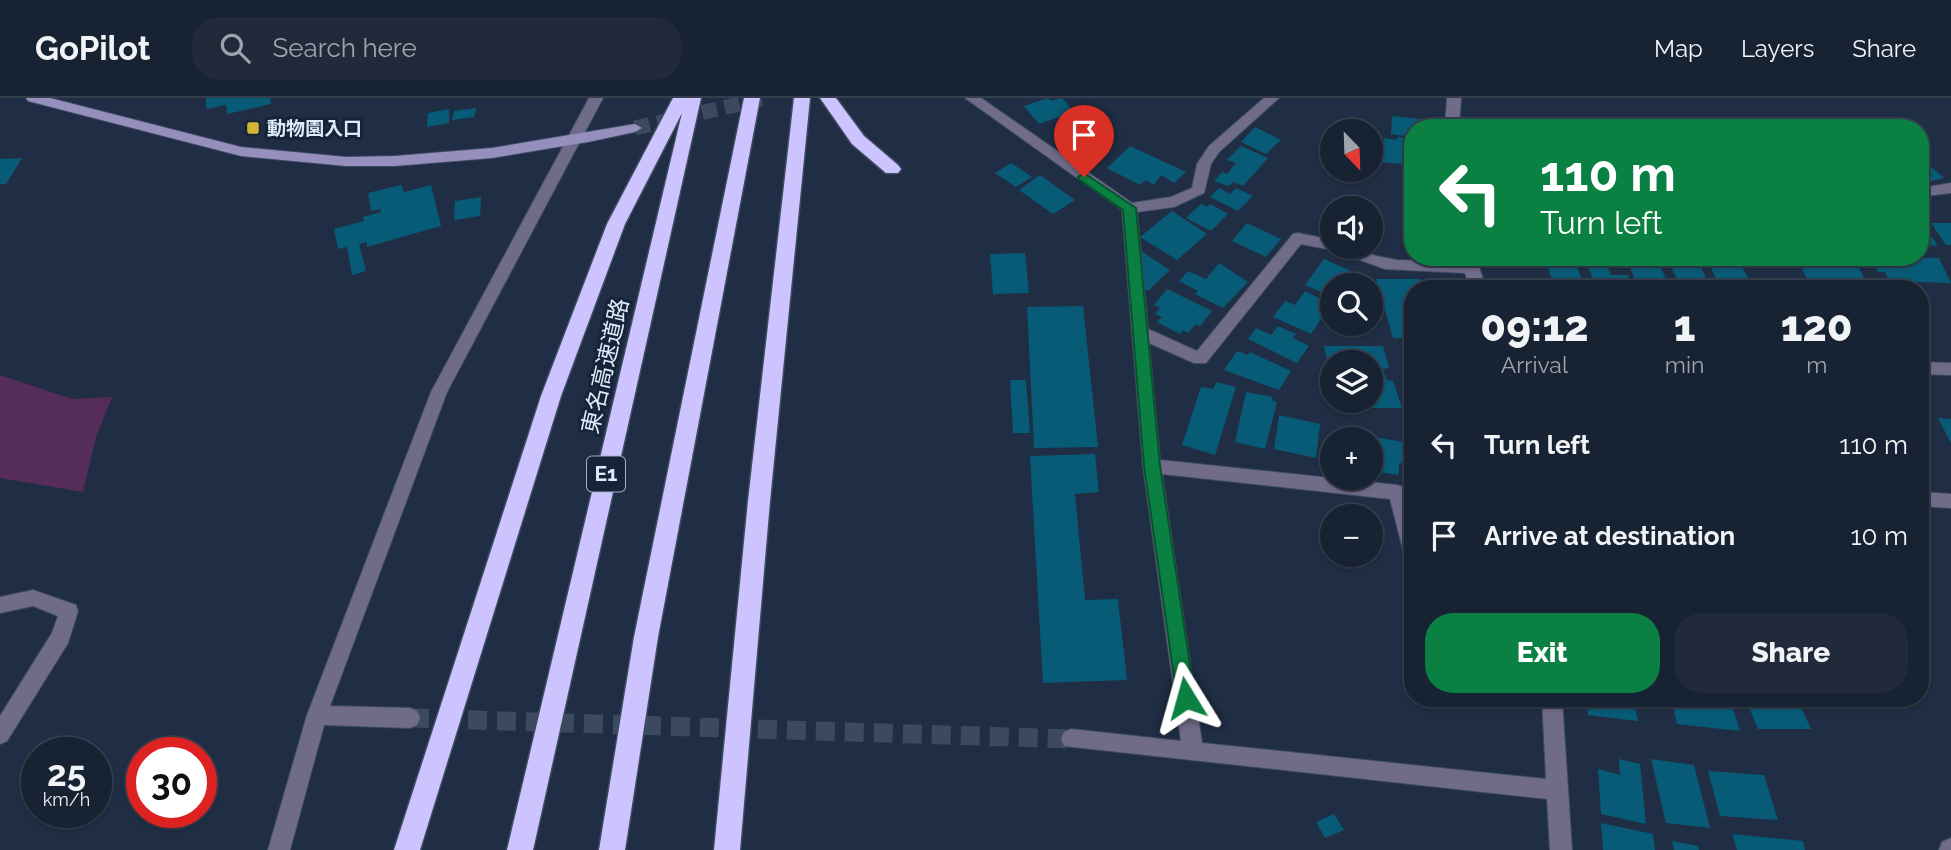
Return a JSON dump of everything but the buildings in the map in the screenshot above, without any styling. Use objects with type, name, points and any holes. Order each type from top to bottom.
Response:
[{"type":"highway","points":[[407,850],[551,396],[616,224],[681,98]]},
{"type":"highway","name":"東名高速道路","points":[[520,850],[552,701],[693,98]]},
{"type":"highway","points":[[612,850],[646,637],[752,98]]},
{"type":"highway","points":[[727,850],[758,515],[802,98]]},
{"type":"highway","points":[[828,98],[858,140],[891,169]]},
{"type":"street","points":[[33,98],[249,153],[308,158],[463,158],[572,142],[635,128]]},
{"type":"street","points":[[279,850],[317,715],[439,392],[596,98]]},
{"type":"street","points":[[972,98],[1129,208],[1164,205],[1187,199],[1199,190],[1204,164],[1214,149],[1272,98]]},
{"type":"street","points":[[1453,119],[1454,98]]},
{"type":"street","points":[[1929,191],[1951,188]]},
{"type":"street","points":[[1129,208],[1152,466],[1193,750]]},
{"type":"street","points":[[1140,332],[1200,359],[1298,238],[1320,243]]},
{"type":"street","points":[[1369,259],[1404,266]]},
{"type":"street","points":[[1404,266],[1435,266]]},
{"type":"street","points":[[1929,368],[1951,369]]},
{"type":"street","points":[[1152,466],[1396,492],[1404,521]]},
{"type":"street","points":[[1929,500],[1951,501]]},
{"type":"street","points":[[0,605],[33,598],[69,611],[61,637],[0,734]]},
{"type":"street","points":[[1552,707],[1561,850]]},
{"type":"street","points":[[317,715],[410,718]]},
{"type":"street","points":[[1071,738],[1557,790]]},
{"type":"shaded area","points":[[0,375],[72,399],[112,397],[96,437],[83,492],[0,478]]},
{"type":"tunnel","points":[[635,128],[766,98]]},
{"type":"tunnel","points":[[410,718],[1071,739]]},
{"type":"place","name":"動物園入口","points":[[253,128]]},
{"type":"route","points":[[1084,177],[1129,208],[1152,466],[1186,698]]}]
